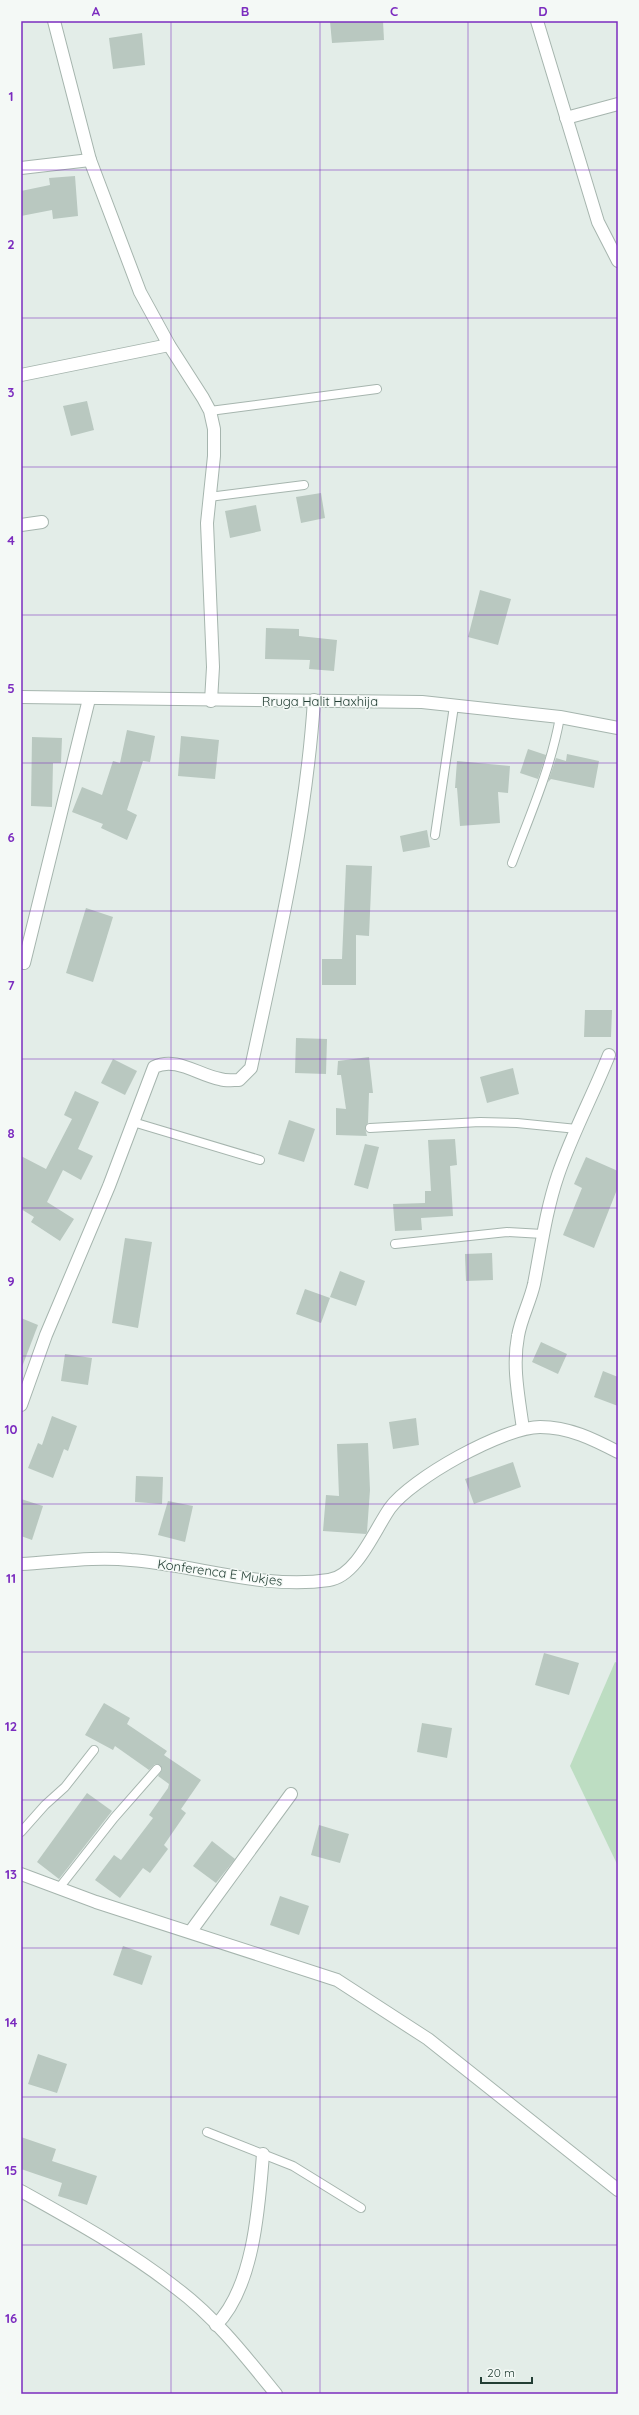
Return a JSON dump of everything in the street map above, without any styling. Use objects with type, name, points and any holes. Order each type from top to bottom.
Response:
[{"type":"street","points":[[54,21],[90,160],[140,292],[169,345],[210,411],[214,429],[214,456],[207,523],[213,667],[211,701]]},
{"type":"street","points":[[537,21],[598,222],[618,262]]},
{"type":"street","points":[[566,118],[618,104]]},
{"type":"street","points":[[21,168],[90,160]]},
{"type":"street","points":[[21,374],[169,345]]},
{"type":"street","points":[[21,525],[42,522]]},
{"type":"street","name":"Rruga Halit Haxhija","points":[[21,698],[211,701],[371,700],[454,706],[560,717],[618,728]]},
{"type":"street","points":[[24,963],[89,699]]},
{"type":"street","points":[[21,1405],[46,1335],[154,1067],[163,1063],[172,1063],[220,1079],[240,1080],[251,1068],[296,847],[311,748],[314,700]]},
{"type":"street","points":[[523,1429],[517,1385],[516,1360],[518,1336],[533,1286],[543,1234],[558,1177],[609,1055]]},
{"type":"street","name":"Konferenca E Mukjes","points":[[21,1564],[97,1559],[129,1559],[264,1580],[296,1582],[331,1580],[344,1574],[356,1562],[390,1508],[404,1492],[456,1459],[487,1443],[523,1429],[538,1427],[566,1429],[618,1452]]},
{"type":"street","points":[[191,1931],[290,1794]]},
{"type":"street","points":[[21,1874],[337,1980],[428,2039],[618,2190]]},
{"type":"street","points":[[216,2325],[234,2303],[250,2249],[263,2154]]},
{"type":"street","points":[[21,2191],[87,2230],[176,2287],[216,2325],[276,2394]]},
{"type":"lane","points":[[210,411],[377,389]]},
{"type":"lane","points":[[209,497],[304,485]]},
{"type":"lane","points":[[435,835],[454,706]]},
{"type":"lane","points":[[512,863],[547,772],[554,749],[560,717]]},
{"type":"lane","points":[[133,1122],[260,1160]]},
{"type":"lane","points":[[370,1128],[480,1122],[517,1123],[577,1129]]},
{"type":"lane","points":[[394,1244],[507,1232],[543,1234]]},
{"type":"lane","points":[[21,1832],[45,1805],[65,1787],[94,1750]]},
{"type":"lane","points":[[59,1888],[114,1818],[157,1770]]},
{"type":"lane","points":[[207,2132],[293,2166],[360,2208]]},
{"type":"green space","points":[[615,1662],[618,1663],[618,1866],[570,1766]]},
{"type":"building","points":[[330,21],[383,21],[384,40],[332,43]]},
{"type":"building","points":[[142,33],[145,65],[113,69],[109,38]]},
{"type":"building","points":[[75,176],[78,216],[53,219],[52,210],[21,216],[21,191],[50,185],[49,178]]},
{"type":"building","points":[[87,401],[94,430],[71,436],[63,406]]},
{"type":"building","points":[[321,493],[325,518],[301,523],[296,497]]},
{"type":"building","points":[[256,505],[261,531],[230,538],[225,511]]},
{"type":"building","points":[[480,590],[511,599],[498,645],[468,637]]},
{"type":"building","points":[[266,628],[299,629],[299,636],[337,640],[334,671],[309,669],[310,660],[265,659]]},
{"type":"building","points":[[127,730],[155,736],[150,762],[143,761],[127,810],[137,815],[127,840],[101,828],[103,824],[72,812],[82,787],[102,795],[113,761],[120,763]]},
{"type":"building","points":[[181,736],[219,740],[215,779],[178,776]]},
{"type":"building","points":[[32,737],[62,738],[61,763],[53,763],[52,807],[31,806]]},
{"type":"building","points":[[528,749],[546,755],[538,779],[520,773]]},
{"type":"building","points":[[567,754],[599,761],[594,788],[551,779],[548,782],[556,758],[566,761]]},
{"type":"building","points":[[457,761],[510,766],[508,793],[498,792],[500,823],[460,826],[457,788],[455,788]]},
{"type":"building","points":[[427,830],[430,847],[403,852],[400,836]]},
{"type":"building","points":[[346,865],[372,866],[369,936],[356,935],[356,985],[322,985],[322,959],[342,959]]},
{"type":"building","points":[[86,908],[113,917],[93,982],[66,973]]},
{"type":"building","points":[[585,1010],[612,1010],[611,1037],[584,1037]]},
{"type":"building","points":[[296,1038],[327,1039],[326,1074],[295,1073]]},
{"type":"building","points":[[369,1057],[373,1093],[369,1093],[368,1123],[365,1128],[367,1136],[336,1135],[336,1108],[346,1109],[341,1075],[337,1075],[338,1061]]},
{"type":"building","points":[[113,1059],[137,1071],[125,1095],[101,1083]]},
{"type":"building","points":[[513,1068],[519,1094],[487,1103],[480,1077]]},
{"type":"building","points":[[75,1091],[99,1102],[78,1149],[93,1156],[81,1180],[63,1170],[47,1202],[74,1219],[60,1241],[31,1222],[34,1217],[21,1209],[21,1156],[46,1169],[72,1119],[64,1115]]},
{"type":"building","points":[[289,1120],[315,1129],[304,1162],[278,1154]]},
{"type":"building","points":[[455,1139],[457,1165],[450,1166],[453,1216],[421,1218],[422,1230],[395,1231],[393,1204],[425,1203],[425,1191],[431,1191],[428,1140]]},
{"type":"building","points":[[365,1144],[379,1147],[368,1189],[354,1185]]},
{"type":"building","points":[[586,1157],[618,1171],[618,1187],[594,1248],[563,1235],[582,1188],[574,1184]]},
{"type":"building","points":[[125,1238],[152,1242],[138,1328],[112,1323]]},
{"type":"building","points":[[492,1253],[493,1280],[466,1281],[465,1254]]},
{"type":"building","points":[[340,1271],[365,1281],[356,1306],[330,1297]]},
{"type":"building","points":[[305,1289],[330,1298],[321,1323],[296,1314]]},
{"type":"building","points":[[21,1318],[38,1325],[22,1367],[21,1367]]},
{"type":"building","points":[[541,1342],[567,1354],[558,1374],[532,1362]]},
{"type":"building","points":[[65,1354],[92,1358],[88,1385],[61,1381]]},
{"type":"building","points":[[603,1371],[618,1377],[618,1406],[594,1397]]},
{"type":"building","points":[[52,1416],[77,1426],[68,1451],[64,1449],[53,1478],[28,1468],[38,1443],[42,1445]]},
{"type":"building","points":[[416,1418],[419,1445],[393,1449],[389,1422]]},
{"type":"building","points":[[368,1443],[370,1490],[366,1534],[323,1531],[326,1495],[339,1496],[337,1444]]},
{"type":"building","points":[[513,1462],[521,1487],[474,1504],[465,1479]]},
{"type":"building","points":[[136,1476],[163,1477],[162,1504],[135,1502]]},
{"type":"building","points":[[21,1499],[43,1506],[32,1540],[21,1536]]},
{"type":"building","points":[[168,1501],[193,1506],[185,1542],[158,1535]]},
{"type":"building","points":[[544,1653],[579,1663],[569,1695],[535,1685]]},
{"type":"building","points":[[104,1703],[130,1718],[127,1724],[167,1751],[164,1755],[201,1780],[181,1809],[186,1813],[164,1845],[168,1849],[150,1873],[143,1868],[120,1898],[95,1880],[114,1855],[121,1860],[153,1818],[149,1815],[168,1788],[169,1784],[158,1776],[162,1770],[160,1765],[155,1764],[149,1770],[115,1746],[113,1750],[85,1735]]},
{"type":"building","points":[[422,1723],[452,1728],[447,1758],[417,1752]]},
{"type":"building","points":[[87,1793],[112,1811],[59,1879],[37,1862]]},
{"type":"building","points":[[319,1825],[349,1834],[340,1863],[311,1855]]},
{"type":"building","points":[[212,1841],[235,1859],[216,1883],[193,1866]]},
{"type":"building","points":[[280,1896],[309,1906],[299,1935],[270,1925]]},
{"type":"building","points":[[123,1946],[152,1956],[142,1985],[113,1975]]},
{"type":"building","points":[[38,2054],[67,2064],[57,2093],[28,2084]]},
{"type":"building","points":[[21,2137],[56,2149],[52,2161],[97,2176],[87,2205],[58,2196],[62,2183],[21,2169]]}]
